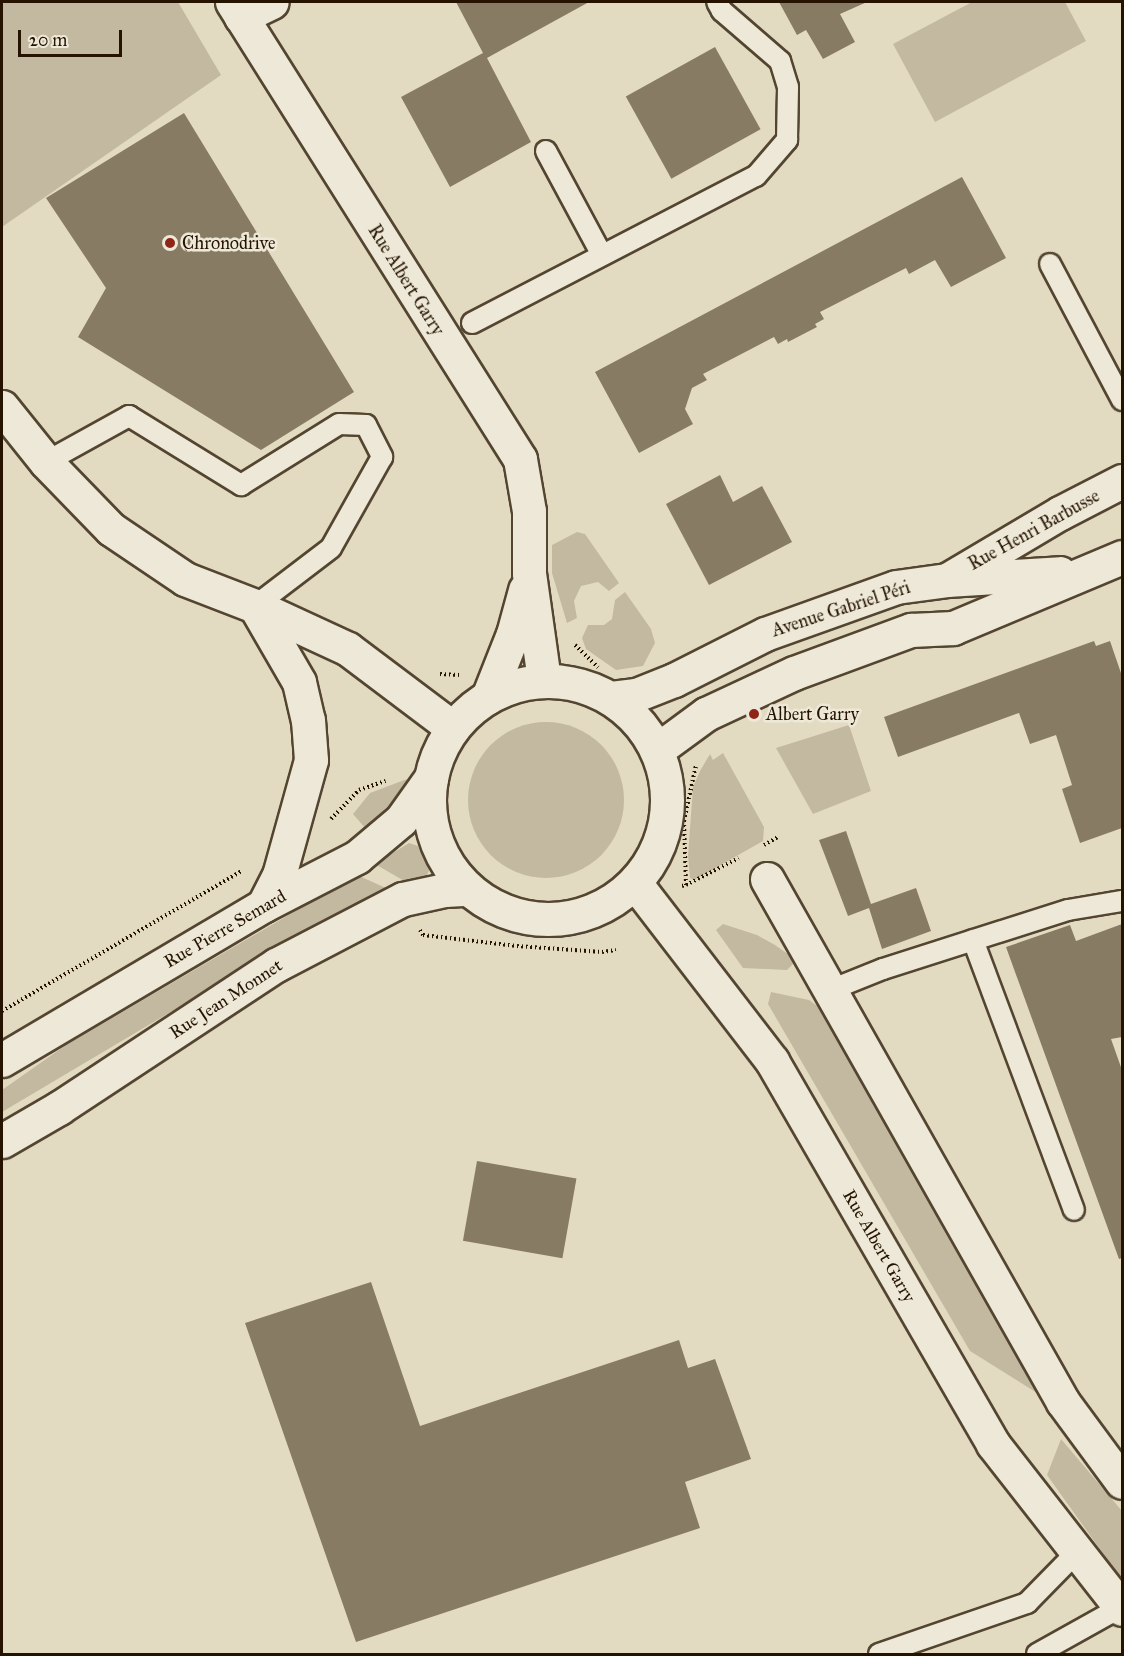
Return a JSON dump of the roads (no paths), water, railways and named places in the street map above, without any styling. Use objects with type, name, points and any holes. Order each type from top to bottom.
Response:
[{"type":"street","points":[[237,9],[272,2]]},
{"type":"street","name":"Rue Albert Garry","points":[[237,9],[520,459],[529,512],[529,573],[544,680]]},
{"type":"street","points":[[3,412],[46,462],[111,529],[185,579],[255,606],[348,649],[453,728]]},
{"type":"street","name":"Rue Henri Barbusse","points":[[947,580],[1060,513],[1122,481]]},
{"type":"street","name":"Avenue Gabriel Péri","points":[[657,750],[706,714],[794,673],[911,630],[952,628],[1122,557]]},
{"type":"street","name":"Avenue Gabriel Péri","points":[[609,684],[636,695],[674,680],[765,634],[896,587],[947,580],[1083,572]]},
{"type":"street","name":"Rue Albert Garry","points":[[488,696],[513,634],[529,573]]},
{"type":"street","points":[[255,606],[298,682],[308,720],[311,760],[279,875],[264,905]]},
{"type":"street","points":[[544,680],[579,684],[609,684],[657,750],[667,785],[666,820],[655,854],[635,883],[603,907],[565,919],[525,918],[487,904],[463,889],[438,848],[430,813],[431,778],[440,749],[453,728],[488,696],[515,685],[544,680]]},
{"type":"street","name":"Rue Pierre Semard","points":[[2,1060],[264,905],[357,857],[400,820],[431,778]]},
{"type":"street","points":[[767,879],[828,991],[1063,1402],[1122,1482]]},
{"type":"street","name":"Rue Albert Garry","points":[[635,883],[772,1061],[993,1444],[1122,1608]]},
{"type":"street","name":"Rue Jean Monnet","points":[[2,1141],[59,1108],[276,965],[403,899],[445,890],[463,889]]},
{"type":"lane","points":[[472,323],[756,176],[788,140],[788,87],[780,61],[722,11],[717,2]]},
{"type":"lane","points":[[546,151],[602,255]]},
{"type":"lane","points":[[1050,264],[1122,400]]},
{"type":"lane","points":[[46,462],[129,416],[241,484],[339,424],[366,425],[382,457],[332,549],[255,606]]},
{"type":"lane","points":[[828,991],[883,969],[1068,910],[1122,901]]},
{"type":"lane","points":[[973,940],[1074,1210]]},
{"type":"lane","points":[[879,1654],[913,1649],[1027,1603],[1077,1552]]},
{"type":"lane","points":[[1037,1654],[1122,1608]]},
{"type":"place","name":"Chronodrive","points":[[170,243]]},
{"type":"place","name":"Albert Garry","points":[[754,714]]}]
